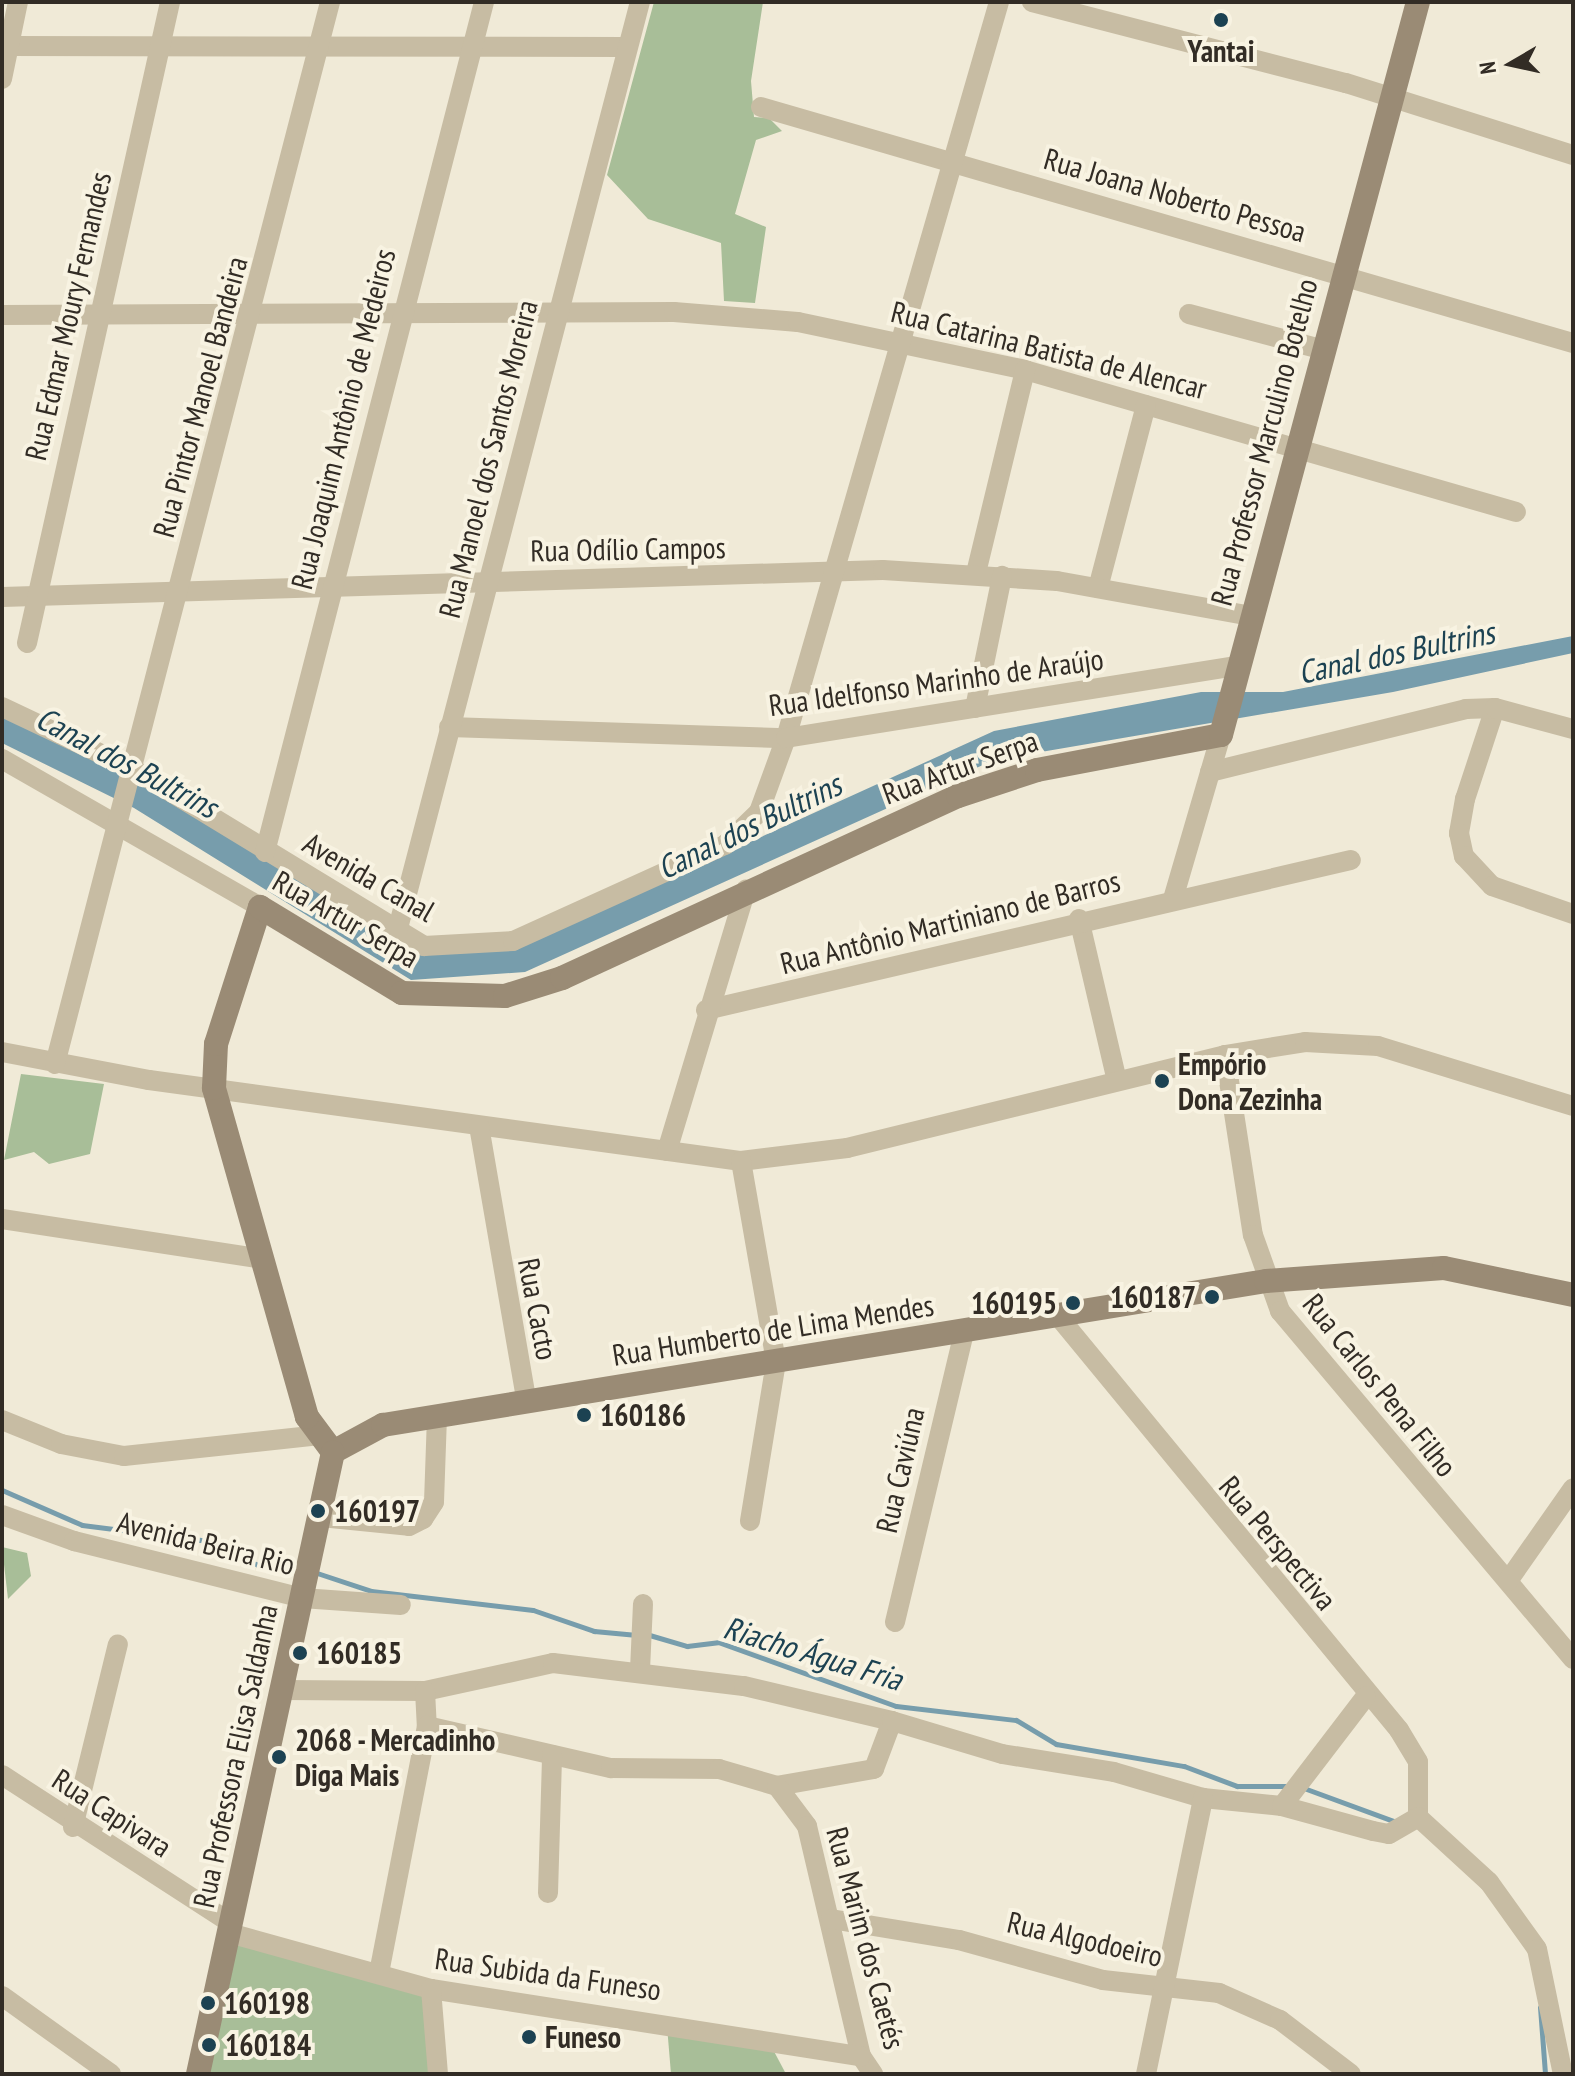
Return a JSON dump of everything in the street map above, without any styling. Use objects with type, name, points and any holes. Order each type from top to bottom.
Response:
[{"type":"street","points":[[2,79],[18,2]]},
{"type":"street","name":"Rua Edmar Moury Fernandes","points":[[27,643],[170,2]]},
{"type":"street","name":"Rua Pintor Manoel Bandeira","points":[[55,1064],[255,314],[330,2]]},
{"type":"street","name":"Rua Joaquim Antônio de Medeiros","points":[[265,852],[484,2]]},
{"type":"street","name":"Rua Manoel dos Santos Moreira","points":[[397,932],[556,312],[640,2]]},
{"type":"street","points":[[786,738],[836,571],[895,342],[999,2]]},
{"type":"street","points":[[1032,2],[1390,97],[1573,155]]},
{"type":"street","name":"Rua Professor Marculino Botelho","points":[[1173,899],[1222,731],[1342,273],[1418,2]]},
{"type":"street","points":[[9,46],[161,41],[472,50],[626,47]]},
{"type":"street","name":"Rua Joana Noberto Pessoa","points":[[761,107],[950,165],[1342,273],[1573,343]]},
{"type":"street","name":"Rua Catarina Batista de Alencar","points":[[2,315],[739,314],[895,342],[1025,370],[1298,446],[1516,512]]},
{"type":"street","points":[[1189,314],[1324,350]]},
{"type":"street","points":[[976,573],[1025,370]]},
{"type":"street","points":[[1098,588],[1146,405]]},
{"type":"street","name":"Rua Odílio Campos","points":[[2,597],[335,583],[489,582],[836,571],[976,573],[1098,588],[1252,616]]},
{"type":"street","points":[[975,708],[1002,576]]},
{"type":"street","name":"Rua Idelfonso Marinho de Araújo","points":[[449,727],[786,738],[975,708],[1237,674]]},
{"type":"street","name":"Avenida Canal","points":[[2,707],[132,772],[424,946],[513,941],[668,876],[725,845],[759,812],[786,738]]},
{"type":"street","points":[[1210,772],[1421,716],[1495,708],[1573,729]]},
{"type":"street","points":[[1495,708],[1465,799],[1459,833],[1464,856],[1492,886],[1573,914]]},
{"type":"street","name":"Rua Artur Serpa","points":[[2,759],[120,813],[260,907],[390,988],[482,998],[546,985],[746,890],[1005,780],[1222,731]]},
{"type":"street","name":"Rua Antônio Martiniano de Barros","points":[[706,1010],[1079,919],[1351,860]]},
{"type":"street","points":[[667,1151],[706,1010],[746,890]]},
{"type":"street","points":[[260,907],[216,1044],[214,1088],[304,1408],[326,1443]]},
{"type":"street","points":[[1079,919],[1117,1081]]},
{"type":"street","points":[[2,1052],[55,1064],[564,1140],[741,1161],[847,1148],[1225,1055],[1305,1042],[1369,1045],[1573,1106]]},
{"type":"street","name":"Rua Carlos Pena Filho","points":[[1225,1055],[1266,1281],[1291,1326],[1573,1659]]},
{"type":"street","name":"Rua Cacto","points":[[479,1126],[491,1228],[527,1403]]},
{"type":"street","points":[[741,1161],[776,1362],[750,1521]]},
{"type":"street","points":[[2,1219],[263,1259]]},
{"type":"street","name":"Rua Humberto de Lima Mendes","points":[[2,1420],[61,1444],[124,1456],[326,1443],[383,1425],[1266,1281],[1444,1268],[1573,1295]]},
{"type":"street","name":"Rua Perspectiva","points":[[1058,1316],[1418,1762],[1414,1822]]},
{"type":"street","name":"Rua Caviúna","points":[[895,1622],[964,1332]]},
{"type":"street","points":[[321,1517],[409,1526],[423,1519],[434,1502],[437,1418]]},
{"type":"street","name":"Rua Professora Elisa Saldanha","points":[[198,2074],[321,1517],[326,1443]]},
{"type":"street","points":[[1508,1581],[1573,1488]]},
{"type":"street","name":"Avenida Beira Rio","points":[[2,1515],[74,1541],[302,1595],[401,1605]]},
{"type":"street","points":[[640,1670],[643,1604]]},
{"type":"street","points":[[73,1827],[118,1644]]},
{"type":"street","points":[[282,1690],[425,1691],[553,1663],[640,1670],[808,1698],[1203,1798],[1284,1803],[1389,1834],[1414,1822],[1489,1882],[1537,1949],[1563,2074]]},
{"type":"street","points":[[379,1973],[427,1726],[425,1691]]},
{"type":"street","points":[[1284,1803],[1366,1696]]},
{"type":"street","points":[[427,1726],[611,1768],[719,1769],[777,1786],[874,1769],[892,1721]]},
{"type":"street","points":[[548,1893],[552,1755]]},
{"type":"street","name":"Rua Capivara","points":[[2,1775],[73,1827],[230,1928]]},
{"type":"street","name":"Rua Marim dos Caetés","points":[[777,1786],[807,1826],[861,2056],[873,2074]]},
{"type":"street","points":[[1146,2074],[1160,1989],[1203,1798]]},
{"type":"street","name":"Rua Algodoeiro","points":[[831,1919],[959,1940],[1160,1989],[1219,1993],[1254,2005],[1351,2074]]},
{"type":"street","name":"Rua Subida da Funeso","points":[[230,1928],[431,1989],[861,2056]]},
{"type":"street","points":[[431,1989],[438,2074]]},
{"type":"street","points":[[2,1996],[111,2074]]},
{"type":"green space","points":[[654,2],[763,2],[751,81],[754,117],[769,118],[782,131],[756,140],[735,214],[766,227],[755,303],[724,301],[721,243],[648,219],[607,175]]},
{"type":"green space","points":[[21,1074],[104,1084],[90,1154],[49,1164],[34,1152],[4,1160]]},
{"type":"green space","points":[[2,1547],[27,1553],[31,1576],[8,1599]]},
{"type":"green space","points":[[232,1940],[424,1986],[435,2074],[206,2074]]},
{"type":"green space","points":[[667,2026],[769,2042],[786,2074],[671,2074]]},
{"type":"water","name":"Canal dos Bultrins","points":[[1573,636],[1573,653],[1393,692],[994,760],[525,972],[411,980],[134,808],[2,743],[2,712],[141,781],[419,952],[515,949],[994,731],[1201,692],[1283,692]]},
{"type":"waterway","name":"Riacho Água Fria","points":[[2,1490],[82,1525],[201,1540],[258,1565],[300,1570]]},
{"type":"waterway","name":"Riacho Água Fria","points":[[314,1572],[371,1591],[533,1610],[594,1631],[637,1635]]},
{"type":"waterway","name":"Riacho Água Fria","points":[[646,1634],[687,1646],[718,1642],[896,1706],[1016,1720],[1056,1744],[1184,1766],[1237,1786],[1291,1786]]},
{"type":"waterway","name":"Riacho Água Fria","points":[[1301,1787],[1396,1822]]},
{"type":"waterway","name":"Riacho Água Fria","points":[[1540,2007],[1545,2074]]},
{"type":"place","name":"Yantai","points":[[1221,20]]},
{"type":"place","name":"Empório Dona Zezinha","points":[[1162,1081]]},
{"type":"place","name":"160187","points":[[1212,1297]]},
{"type":"place","name":"160195","points":[[1073,1303]]},
{"type":"place","name":"160186","points":[[584,1415]]},
{"type":"place","name":"160197","points":[[318,1511]]},
{"type":"place","name":"160185","points":[[300,1653]]},
{"type":"place","name":"2068 - Mercadinho Diga Mais","points":[[279,1757]]},
{"type":"place","name":"160198","points":[[208,2003]]},
{"type":"place","name":"Funeso","points":[[529,2037]]},
{"type":"place","name":"160184","points":[[209,2045]]}]
